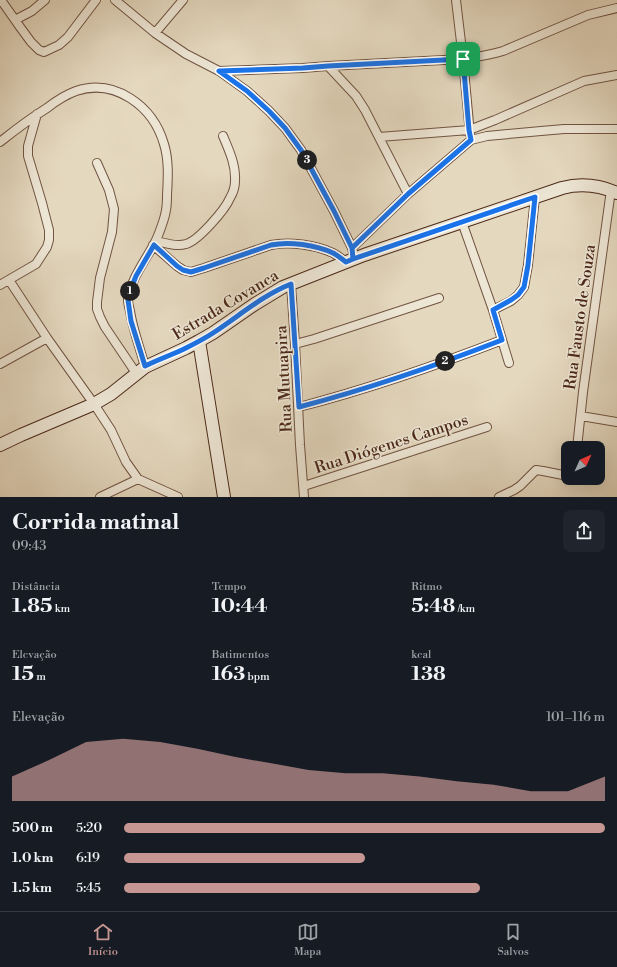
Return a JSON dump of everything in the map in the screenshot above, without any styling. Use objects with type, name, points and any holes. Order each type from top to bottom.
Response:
[{"type":"street","points":[[2,0],[31,42],[39,50],[44,52],[59,45],[68,36],[96,0]]},
{"type":"street","points":[[15,20],[32,11],[45,0]]},
{"type":"street","points":[[115,0],[154,33],[186,54],[219,71],[247,91],[285,128],[301,150],[334,211],[350,256]]},
{"type":"street","points":[[154,33],[183,0]]},
{"type":"street","points":[[456,0],[471,140]]},
{"type":"street","points":[[219,71],[463,59],[489,55],[503,51],[588,15],[617,8]]},
{"type":"street","points":[[328,66],[356,96],[365,110],[408,194]]},
{"type":"street","points":[[379,137],[469,130],[584,81],[617,75]]},
{"type":"street","points":[[0,142],[37,114],[63,97],[76,91],[91,88],[105,88],[118,91],[136,102],[147,112],[156,125],[164,144],[168,164],[166,210],[155,243],[136,276],[128,300],[141,370]]},
{"type":"street","points":[[0,285],[36,264],[44,252],[49,240],[49,230],[28,156],[28,146],[37,114]]},
{"type":"street","points":[[350,256],[408,194],[471,140],[487,136],[564,129],[617,129]]},
{"type":"street","points":[[155,243],[185,245],[191,242],[218,216],[230,199],[234,189],[235,179],[232,158],[223,136]]},
{"type":"street","points":[[97,163],[109,190],[114,209],[112,232],[100,278],[97,309],[105,327],[141,370]]},
{"type":"street","name":"Estrada Covanca","points":[[0,445],[21,434],[94,404],[111,394],[141,370],[213,333],[283,287],[350,256],[462,222],[571,186],[598,186],[614,192]]},
{"type":"street","name":"Rua Fausto de Souza","points":[[578,441],[583,392],[614,192]]},
{"type":"street","points":[[493,310],[518,295],[524,287],[528,265],[535,197]]},
{"type":"street","points":[[462,222],[493,310],[509,362]]},
{"type":"street","points":[[155,243],[177,266],[183,270],[191,272],[279,243],[299,244],[350,256]]},
{"type":"street","points":[[9,280],[47,338],[94,404],[110,430],[126,462],[138,479],[178,497]]},
{"type":"street","name":"Rua Mutuapira","points":[[291,284],[296,344],[304,497]]},
{"type":"street","points":[[296,344],[439,298]]},
{"type":"street","points":[[0,364],[47,338]]},
{"type":"street","points":[[299,407],[366,388],[502,340]]},
{"type":"street","points":[[199,341],[224,497]]},
{"type":"street","points":[[581,416],[617,422]]},
{"type":"street","name":"Rua Diógenes Campos","points":[[304,486],[486,427]]},
{"type":"street","points":[[499,497],[514,490],[536,470],[561,475]]},
{"type":"street","points":[[100,497],[138,479]]},
{"type":"route","points":[[463,59],[219,71],[247,91],[269,111],[285,128],[301,150],[320,183],[352,248],[353,259],[535,197],[528,265],[524,287],[518,295],[493,310],[502,340],[366,388],[299,407],[291,284],[271,294],[199,341],[145,366],[131,321],[128,300],[136,276],[154,245],[177,266],[183,270],[191,272],[279,243],[299,244],[323,249],[334,253],[346,262],[353,259],[352,248],[408,194],[471,140],[463,59]]}]
